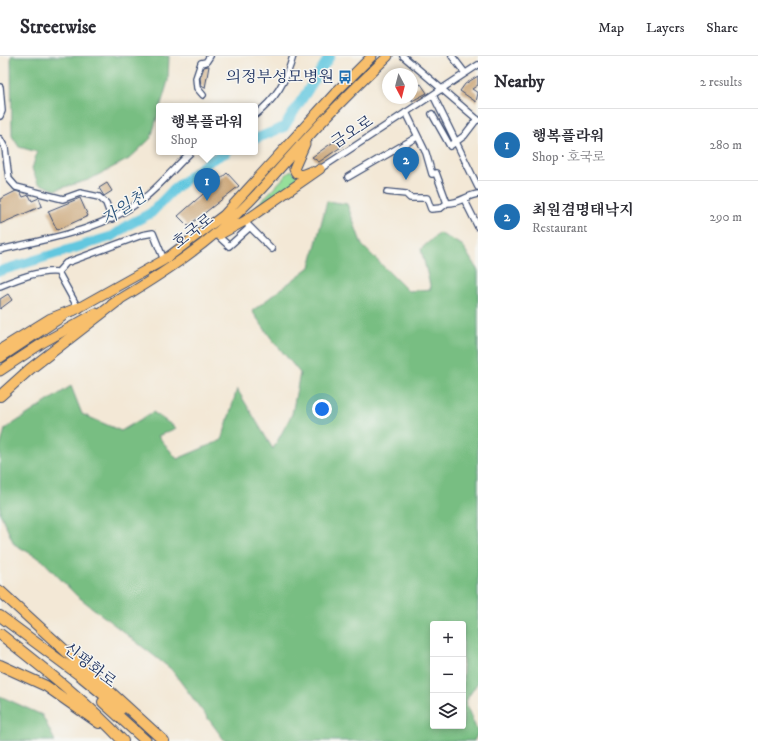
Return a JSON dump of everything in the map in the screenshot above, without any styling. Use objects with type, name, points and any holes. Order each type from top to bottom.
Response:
[{"type":"highway","points":[[0,396],[30,369],[119,300]]},
{"type":"highway","points":[[0,343],[50,319],[78,308]]},
{"type":"highway","points":[[0,350],[50,319]]},
{"type":"highway","points":[[0,591],[164,741]]},
{"type":"highway","name":"신평화로","points":[[0,617],[76,678],[146,741]]},
{"type":"highway","name":"신평화로","points":[[0,617],[82,677],[159,741]]},
{"type":"highway","name":"신평화로","points":[[0,634],[67,687],[103,719],[122,740]]},
{"type":"highway","points":[[0,664],[46,686],[122,740]]},
{"type":"highway","points":[[0,668],[46,686]]},
{"type":"main road","points":[[352,76],[362,56]]},
{"type":"main road","name":"호국로","points":[[0,358],[78,308],[164,260],[224,215],[372,56]]},
{"type":"main road","name":"호국로","points":[[0,371],[44,342],[119,300],[193,251],[248,204],[308,137],[388,56]]},
{"type":"main road","points":[[308,137],[294,167],[295,171],[302,175],[320,169]]},
{"type":"main road","points":[[193,251],[217,235],[247,224],[320,169]]},
{"type":"street","points":[[204,95],[197,88],[196,78],[201,63],[208,60],[210,56]]},
{"type":"street","points":[[258,113],[282,87],[293,56]]},
{"type":"street","points":[[403,56],[477,120],[457,142],[450,146],[432,114]]},
{"type":"street","points":[[452,56],[465,73]]},
{"type":"street","name":"금오로","points":[[320,169],[478,65]]},
{"type":"street","points":[[0,87],[2,111],[0,116]]},
{"type":"street","points":[[434,95],[478,187]]},
{"type":"street","points":[[406,112],[426,153],[432,174],[436,173],[439,178],[447,203]]},
{"type":"street","points":[[348,177],[417,137]]},
{"type":"street","points":[[0,139],[5,148],[9,180],[16,187],[63,199],[80,193],[99,197],[106,203],[112,218]]},
{"type":"street","points":[[0,250],[75,232],[112,218],[130,208],[148,194],[188,155]]},
{"type":"street","points":[[387,192],[406,194],[410,198],[427,198],[431,209],[441,208],[447,203],[453,204],[472,195],[478,194]]},
{"type":"street","points":[[464,199],[478,227]]},
{"type":"street","points":[[217,235],[229,246],[247,224],[272,249]]},
{"type":"street","points":[[58,272],[66,263],[142,235],[153,233],[164,260]]},
{"type":"street","points":[[0,286],[35,274],[52,271],[58,272]]},
{"type":"street","points":[[58,272],[78,308]]},
{"type":"green space","points":[[11,56],[169,56],[168,81],[161,103],[156,103],[156,121],[151,138],[129,159],[88,180],[55,190],[38,183],[32,169],[37,152],[19,147],[12,136]]},
{"type":"green space","points":[[291,170],[301,178],[255,208]]},
{"type":"green space","points":[[327,201],[347,204],[362,245],[408,291],[431,289],[421,249],[439,233],[462,245],[478,271],[478,682],[466,700],[466,621],[430,621],[430,729],[466,729],[466,704],[478,733],[474,741],[225,741],[171,669],[76,595],[42,560],[14,544],[0,513],[0,448],[5,429],[71,386],[82,414],[121,431],[153,412],[176,428],[158,436],[177,459],[222,440],[237,389],[273,449],[292,414],[300,373],[271,338],[252,311],[310,267]]},
{"type":"green space","points":[[0,696],[42,715],[55,741],[0,741]]},
{"type":"building","points":[[209,66],[205,88],[201,86],[200,78],[204,67]]},
{"type":"building","points":[[478,76],[478,85],[472,89],[478,93],[476,102],[460,91],[465,84]]},
{"type":"building","points":[[421,84],[427,93],[418,98],[418,86]]},
{"type":"building","points":[[339,138],[344,145],[319,162],[312,157]]},
{"type":"building","points":[[227,173],[239,186],[188,226],[178,216]]},
{"type":"building","points":[[107,183],[112,191],[104,196],[99,188]]},
{"type":"building","points":[[16,191],[21,193],[23,197],[29,195],[32,201],[39,198],[42,206],[0,224],[0,199]]},
{"type":"building","points":[[80,198],[88,216],[57,230],[48,211]]},
{"type":"building","points":[[8,294],[12,300],[0,309],[0,299]]},
{"type":"waterway","name":"자일천","points":[[258,138],[284,127],[330,56]]},
{"type":"waterway","name":"자일천","points":[[0,271],[113,236],[130,224],[151,213],[174,189],[211,160],[221,155]]},
{"type":"place","name":"의정부성모병원","points":[[345,77]]},
{"type":"place","name":"최원겸명태낙지","points":[[406,180]]},
{"type":"place","name":"행복플라워","points":[[207,201]]}]
